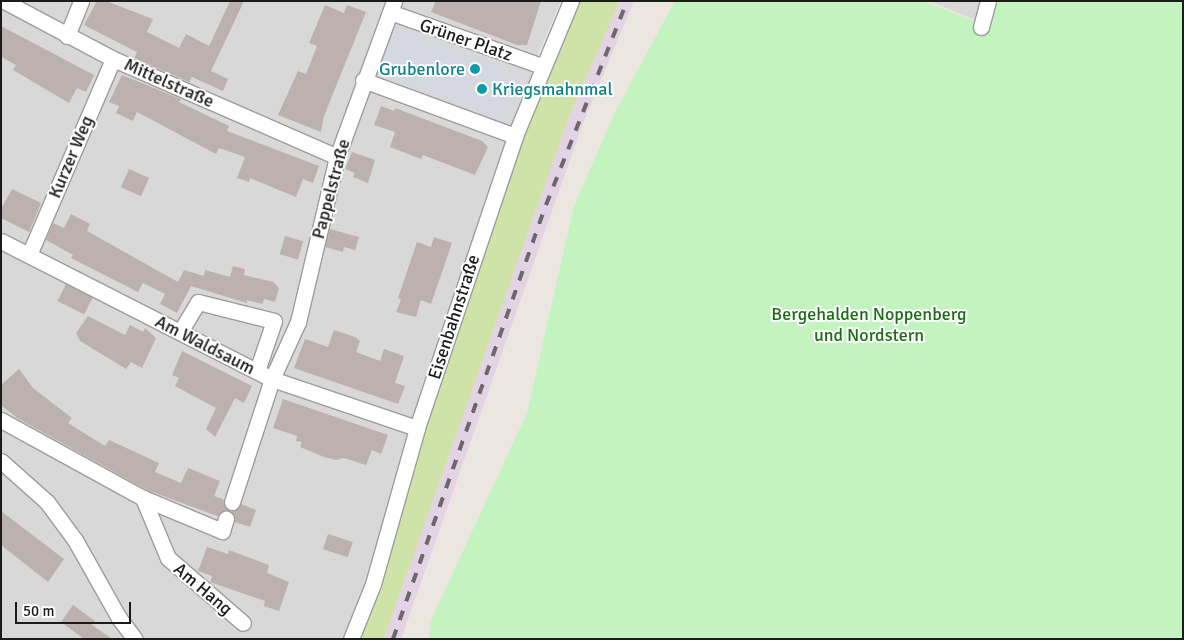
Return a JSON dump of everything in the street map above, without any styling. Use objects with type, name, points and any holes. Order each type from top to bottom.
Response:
[{"type":"street","name":"Mittelstraße","points":[[4,1],[113,59],[337,157]]},
{"type":"street","points":[[67,36],[81,1]]},
{"type":"street","name":"Eisenbahnstraße","points":[[351,639],[373,584],[417,428],[515,136],[542,66],[571,1]]},
{"type":"street","points":[[981,27],[988,1]]},
{"type":"street","name":"Grüner Platz","points":[[392,7],[542,66]]},
{"type":"street","name":"Pappelstraße","points":[[272,380],[298,322],[337,157],[363,80],[371,70],[392,7]]},
{"type":"street","name":"Kurzer Weg","points":[[29,255],[113,59]]},
{"type":"street","points":[[363,80],[515,136]]},
{"type":"street","name":"Am Waldsaum","points":[[1,241],[272,380],[417,428]]},
{"type":"street","points":[[180,332],[198,302],[274,321],[257,371]]},
{"type":"street","points":[[232,502],[272,380]]},
{"type":"street","points":[[1,420],[143,498],[222,531],[226,519]]},
{"type":"street","points":[[1,461],[47,502],[135,639]]},
{"type":"street","name":"Am Hang","points":[[143,498],[168,558],[243,623]]},
{"type":"shaded area","points":[[1,1],[561,1],[538,55],[426,378],[357,611],[344,639],[1,639]]},
{"type":"shaded area","points":[[620,1],[634,1],[583,123],[401,639],[384,639],[569,117]]},
{"type":"shaded area","points":[[929,1],[983,1],[978,21]]},
{"type":"shaded area","points":[[388,24],[520,75],[502,120],[370,70]]},
{"type":"green space","points":[[579,1],[620,1],[569,117],[384,639],[359,639],[382,578],[418,449],[520,139]]},
{"type":"green space","name":"Bergehalden Noppenberg und Nordstern","points":[[675,1],[923,1],[990,27],[998,1],[1183,1],[1183,639],[428,639],[431,620],[527,413],[574,206],[615,112]]},
{"type":"building","points":[[97,1],[106,1],[153,19],[147,32],[179,48],[186,34],[209,46],[230,1],[244,1],[211,71],[228,79],[223,91],[192,77],[189,82],[134,58],[137,52],[84,25]]},
{"type":"building","points":[[436,1],[541,1],[527,45],[517,45],[431,12]]},
{"type":"building","points":[[325,5],[344,13],[347,5],[366,12],[324,116],[321,132],[278,115],[298,71],[306,74],[317,46],[309,43]]},
{"type":"building","points":[[1,26],[94,75],[86,92],[77,88],[69,103],[13,70],[16,65],[1,57]]},
{"type":"building","points":[[122,75],[181,99],[179,102],[229,126],[227,131],[319,166],[313,183],[303,179],[296,197],[250,178],[249,182],[237,178],[245,157],[219,148],[216,154],[137,112],[133,121],[116,113],[119,106],[109,102]]},
{"type":"building","points":[[381,106],[394,111],[395,108],[482,141],[488,147],[475,175],[423,155],[421,159],[390,147],[395,132],[374,125]]},
{"type":"building","points":[[352,152],[375,160],[368,183],[353,177],[355,173],[345,169]]},
{"type":"building","points":[[129,169],[149,178],[141,196],[121,187]]},
{"type":"building","points":[[12,189],[41,203],[29,232],[1,218],[1,209]]},
{"type":"building","points":[[71,214],[90,224],[87,231],[178,282],[184,270],[204,276],[205,270],[230,277],[233,266],[245,269],[244,275],[273,282],[279,288],[275,302],[264,299],[262,304],[247,300],[247,303],[191,286],[177,313],[160,304],[165,294],[143,283],[138,292],[71,258],[73,255],[46,240],[53,223],[64,228]]},
{"type":"building","points":[[330,229],[359,237],[355,250],[344,247],[343,252],[325,247]]},
{"type":"building","points":[[285,236],[303,241],[298,260],[280,254]]},
{"type":"building","points":[[434,237],[452,243],[431,304],[421,300],[416,317],[396,312],[401,300],[398,298],[417,242],[431,247]]},
{"type":"building","points":[[66,284],[93,298],[84,315],[57,301]]},
{"type":"building","points":[[88,316],[125,335],[130,325],[143,332],[145,328],[156,338],[142,368],[131,362],[126,369],[80,341],[76,333]]},
{"type":"building","points":[[334,330],[355,337],[360,341],[356,352],[380,361],[384,349],[404,356],[395,383],[405,386],[398,404],[294,368],[305,339],[328,347]]},
{"type":"building","points":[[182,351],[252,386],[244,403],[235,398],[215,437],[206,429],[216,408],[175,386],[179,378],[172,375]]},
{"type":"building","points":[[19,369],[33,388],[72,418],[68,423],[105,446],[109,440],[159,463],[155,472],[181,483],[188,468],[220,481],[214,496],[223,499],[228,510],[217,516],[147,490],[17,418],[1,405],[1,385]]},
{"type":"building","points":[[283,399],[388,435],[381,454],[372,450],[366,465],[344,458],[336,460],[324,457],[300,447],[302,442],[296,441],[297,436],[273,428]]},
{"type":"building","points":[[241,504],[256,510],[250,527],[235,522],[231,511]]},
{"type":"building","points":[[1,511],[64,559],[48,582],[1,545]]},
{"type":"building","points":[[328,534],[353,542],[348,557],[323,549]]},
{"type":"building","points":[[207,547],[228,554],[229,550],[269,565],[267,573],[289,582],[279,611],[264,606],[265,601],[210,582],[212,576],[198,571]]},
{"type":"building","points":[[73,605],[95,621],[92,625],[112,639],[84,639],[61,622]]},
{"type":"railway","points":[[393,639],[546,205],[627,1]]},
{"type":"place","name":"Grubenlore","points":[[475,69]]},
{"type":"place","name":"Kriegsmahnmal","points":[[482,89]]}]
